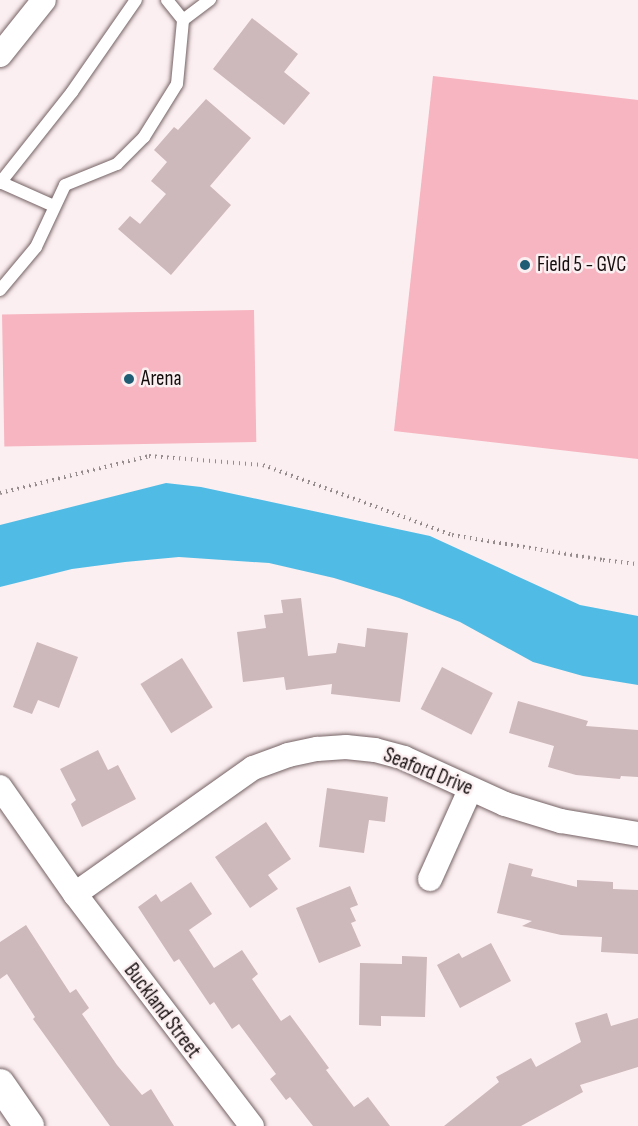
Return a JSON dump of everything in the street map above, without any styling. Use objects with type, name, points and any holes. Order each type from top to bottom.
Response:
[{"type":"street","points":[[0,55],[44,0]]},
{"type":"street","name":"Seaford Drive","points":[[75,894],[253,768],[288,755],[316,749],[346,747],[375,750],[404,758],[470,790],[561,821],[638,834]]},
{"type":"street","name":"Buckland Street","points":[[0,787],[75,894],[252,1126]]},
{"type":"street","points":[[430,879],[470,790]]},
{"type":"street","points":[[0,1084],[29,1126]]},
{"type":"lane","points":[[54,206],[0,182],[72,92],[136,0]]},
{"type":"lane","points":[[0,290],[36,247],[64,185],[117,164],[144,136],[177,84],[183,20],[167,0]]},
{"type":"lane","points":[[183,20],[210,0]]},
{"type":"path","points":[[0,493],[148,456],[263,465],[452,535],[638,564]]},
{"type":"shaded area","name":"Field 5 - GVC","points":[[433,76],[638,100],[638,459],[394,431]]},
{"type":"shaded area","name":"Arena","points":[[254,310],[256,442],[4,446],[2,314]]},
{"type":"water","points":[[166,483],[201,487],[430,536],[580,605],[638,616],[638,685],[583,676],[533,662],[460,622],[399,598],[334,578],[269,563],[179,557],[72,569],[0,587],[0,525]]},
{"type":"building","points":[[252,18],[298,54],[284,72],[310,93],[284,125],[213,69]]},
{"type":"building","points":[[206,99],[251,138],[210,186],[231,205],[171,275],[118,229],[130,216],[140,224],[166,194],[151,181],[167,162],[154,150],[174,127],[178,130]]},
{"type":"building","points":[[301,598],[308,656],[336,653],[338,643],[365,647],[367,628],[408,633],[400,702],[331,694],[332,684],[286,690],[284,677],[243,682],[237,632],[266,628],[264,615],[283,613],[281,600]]},
{"type":"building","points":[[37,642],[78,657],[59,708],[38,700],[32,714],[13,707]]},
{"type":"building","points":[[182,658],[213,707],[171,733],[140,684]]},
{"type":"building","points":[[442,667],[493,693],[471,735],[421,709]]},
{"type":"building","points":[[518,701],[588,721],[586,726],[638,730],[638,777],[621,776],[620,779],[576,775],[548,767],[554,746],[509,733]]},
{"type":"building","points":[[98,750],[108,770],[118,765],[136,799],[82,827],[71,804],[76,800],[60,769]]},
{"type":"building","points":[[327,788],[388,797],[385,822],[369,820],[364,853],[319,847]]},
{"type":"building","points":[[266,822],[291,859],[268,875],[278,889],[250,908],[215,857]]},
{"type":"building","points":[[509,863],[533,869],[531,876],[577,887],[577,880],[613,882],[613,889],[638,890],[638,954],[601,952],[602,937],[561,935],[522,926],[532,921],[497,913]]},
{"type":"building","points":[[191,882],[212,914],[189,930],[214,968],[242,950],[258,974],[252,979],[281,1021],[290,1015],[329,1068],[326,1070],[354,1107],[368,1097],[390,1126],[313,1126],[290,1097],[286,1100],[270,1079],[276,1074],[239,1024],[232,1029],[214,1002],[210,1005],[179,959],[174,962],[138,907],[156,894],[161,902]]},
{"type":"building","points":[[350,886],[358,905],[350,908],[356,921],[351,923],[361,946],[319,963],[296,908]]},
{"type":"building","points":[[26,925],[70,993],[76,989],[89,1008],[82,1014],[117,1065],[142,1095],[151,1089],[174,1126],[110,1126],[33,1019],[35,1017],[7,974],[0,979],[0,942]]},
{"type":"building","points":[[491,943],[511,981],[460,1008],[437,965],[459,953],[462,958]]},
{"type":"building","points":[[402,956],[427,957],[425,1017],[381,1016],[381,1026],[359,1025],[360,963],[402,964]]},
{"type":"building","points":[[607,1013],[611,1026],[638,1018],[638,1067],[580,1085],[583,1092],[521,1126],[444,1126],[499,1082],[496,1077],[531,1058],[536,1067],[581,1042],[575,1023]]},
{"type":"place","name":"Field 5 - GVC","points":[[525,265]]},
{"type":"place","name":"Arena","points":[[129,379]]}]
